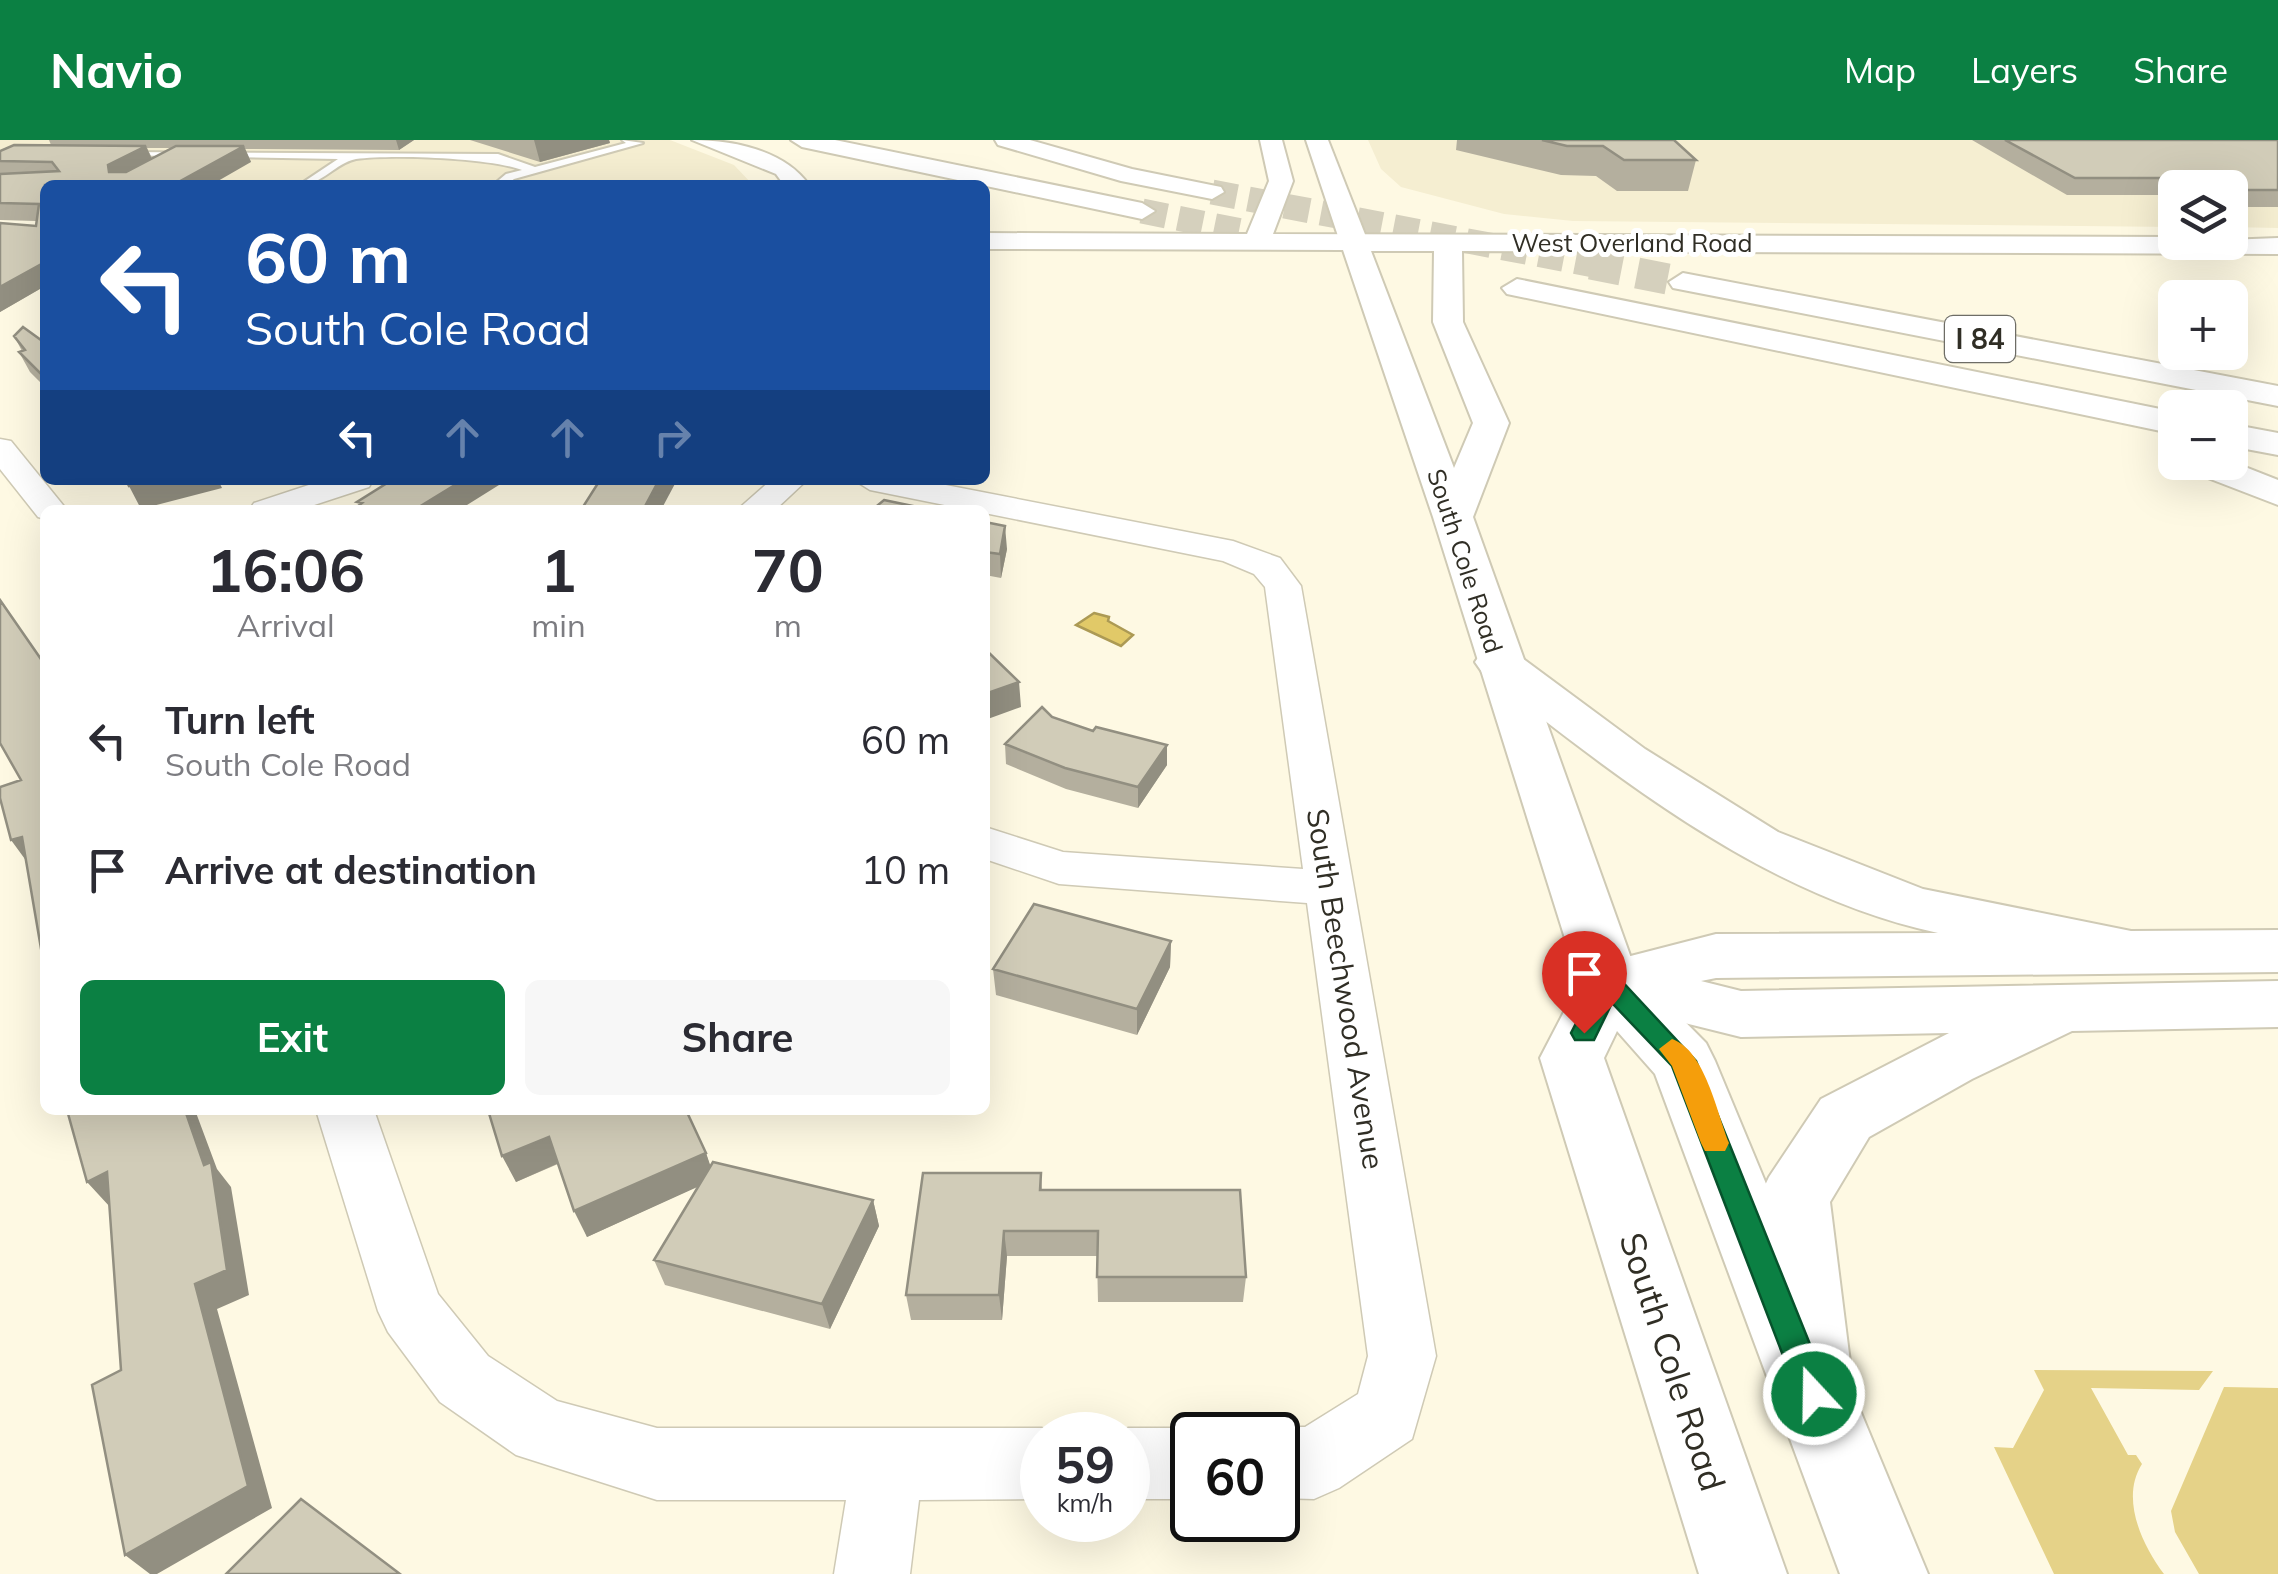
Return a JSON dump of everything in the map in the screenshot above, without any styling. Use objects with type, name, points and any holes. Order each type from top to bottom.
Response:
[{"type":"main road","points":[[704,140],[784,170],[793,180]]},
{"type":"main road","points":[[802,140],[1142,210]]},
{"type":"main road","points":[[1006,140],[1129,176]]},
{"type":"main road","points":[[1258,242],[1281,181],[1271,140]]},
{"type":"main road","name":"South Cole Road","points":[[1317,140],[1354,242],[1349,278],[1452,516],[1609,983],[1683,1061],[1884,1574]]},
{"type":"main road","points":[[979,147],[1212,192]]},
{"type":"main road","points":[[1342,210],[1376,213]]},
{"type":"main road","points":[[1420,216],[1592,224],[1879,226],[2081,245]]},
{"type":"main road","name":"West Overland Road","points":[[990,241],[2278,246]]},
{"type":"main road","points":[[1448,242],[1448,322],[1492,423],[1452,516]]},
{"type":"main road","points":[[990,260],[1158,261],[1266,270]]},
{"type":"main road","name":"I 84","points":[[1682,282],[2278,396]]},
{"type":"main road","name":"I 84","points":[[1517,288],[2158,420]]},
{"type":"main road","points":[[1768,340],[2158,450]]},
{"type":"main road","points":[[2248,438],[2278,444]]},
{"type":"main road","points":[[2245,480],[2278,493]]},
{"type":"main road","points":[[1498,662],[1627,760],[1760,845],[1912,906],[2130,952]]},
{"type":"main road","points":[[1609,983],[1716,956],[2278,951]]},
{"type":"main road","points":[[1609,983],[1741,1014],[2278,1004]]},
{"type":"main road","name":"South Cole Road","points":[[1609,983],[1572,1058],[1743,1574]]},
{"type":"main road","points":[[1814,1394],[1794,1198],[1846,1118],[1950,1061],[2070,1008]]},
{"type":"street","points":[[0,448],[46,505]]},
{"type":"street","points":[[281,505],[343,485]]},
{"type":"street","points":[[760,505],[785,485]]},
{"type":"street","name":"South Beechwood Avenue","points":[[895,485],[1233,552],[1268,566],[1282,586],[1402,1356],[1387,1415],[1314,1463],[1300,1463]]},
{"type":"street","points":[[990,844],[1059,868],[1329,888]]},
{"type":"street","points":[[346,1115],[411,1310],[464,1379],[542,1431],[657,1464],[1020,1464]]},
{"type":"street","points":[[872,1574],[888,1464]]},
{"type":"lane","points":[[202,155],[230,140]]},
{"type":"lane","points":[[505,180],[638,143],[628,140]]},
{"type":"lane","points":[[104,154],[498,157],[534,171]]},
{"type":"lane","points":[[152,170],[182,155]]},
{"type":"lane","points":[[313,180],[351,156]]},
{"type":"shaded area","points":[[0,140],[670,140],[734,165],[748,180],[40,180],[40,189],[0,217]]},
{"type":"shaded area","points":[[1368,140],[2278,140],[2278,228],[2248,227],[2248,170],[2158,170],[2158,227],[1573,221],[1504,214],[1401,187],[1381,169]]},
{"type":"shaded area","points":[[1094,613],[1109,617],[1108,621],[1133,635],[1121,646],[1076,625]]},
{"type":"shaded area","points":[[2034,1370],[2213,1371],[2199,1390],[2091,1388],[2128,1455],[2136,1455],[2142,1464],[2133,1491],[2136,1521],[2164,1574],[2054,1574],[1994,1447],[2013,1448],[2044,1390]]},
{"type":"shaded area","points":[[2224,1387],[2278,1388],[2278,1574],[2199,1574],[2175,1532],[2171,1511]]},
{"type":"building","points":[[1542,140],[1674,140],[1696,160],[1624,160],[1603,146],[1567,146]]},
{"type":"building","points":[[2005,140],[2278,140],[2278,190],[2248,190],[2248,170],[2158,170],[2158,178],[2075,178]]},
{"type":"building","points":[[14,145],[146,146],[108,165],[109,172],[126,172],[176,146],[244,146],[182,180],[40,180],[40,265],[0,287],[0,223],[36,226],[39,204],[0,203],[0,174],[59,171],[52,162],[0,161],[0,151]]},
{"type":"building","points":[[23,327],[40,339],[40,373],[19,352],[25,350],[14,336]]},
{"type":"building","points":[[384,485],[455,485],[422,505],[357,502]]},
{"type":"building","points":[[597,485],[656,485],[646,505],[584,505]]},
{"type":"building","points":[[884,500],[908,505],[878,505]]},
{"type":"building","points":[[990,523],[1005,526],[1000,554],[990,553]]},
{"type":"building","points":[[0,600],[40,658],[40,943],[22,837],[11,840],[0,798],[0,787],[21,780],[0,743]]},
{"type":"building","points":[[990,654],[1019,682],[990,692]]},
{"type":"building","points":[[1042,707],[1052,717],[1093,731],[1096,727],[1167,745],[1138,787],[1065,768],[1005,744]]},
{"type":"building","points":[[1034,904],[1171,941],[1137,1009],[993,969]]},
{"type":"building","points":[[68,1115],[187,1115],[204,1165],[211,1162],[227,1270],[195,1284],[248,1486],[125,1555],[92,1385],[121,1370],[107,1172],[87,1182]]},
{"type":"building","points":[[490,1115],[688,1115],[706,1153],[574,1211],[549,1137],[502,1156]]},
{"type":"building","points":[[713,1162],[873,1200],[822,1304],[654,1260]]},
{"type":"building","points":[[923,1173],[1041,1173],[1040,1190],[1240,1190],[1246,1277],[1097,1277],[1098,1231],[1004,1231],[999,1295],[906,1295]]},
{"type":"building","points":[[301,1499],[400,1574],[226,1574]]},
{"type":"tunnel","points":[[1212,192],[1604,267]]},
{"type":"tunnel","points":[[1142,211],[1256,234]]},
{"type":"tunnel","points":[[1591,264],[1683,282]]},
{"type":"slow traffic","points":[[1672,1049],[1683,1061],[1715,1143]]},
{"type":"route","points":[[1584,1033],[1609,983],[1683,1061],[1814,1394]]}]
